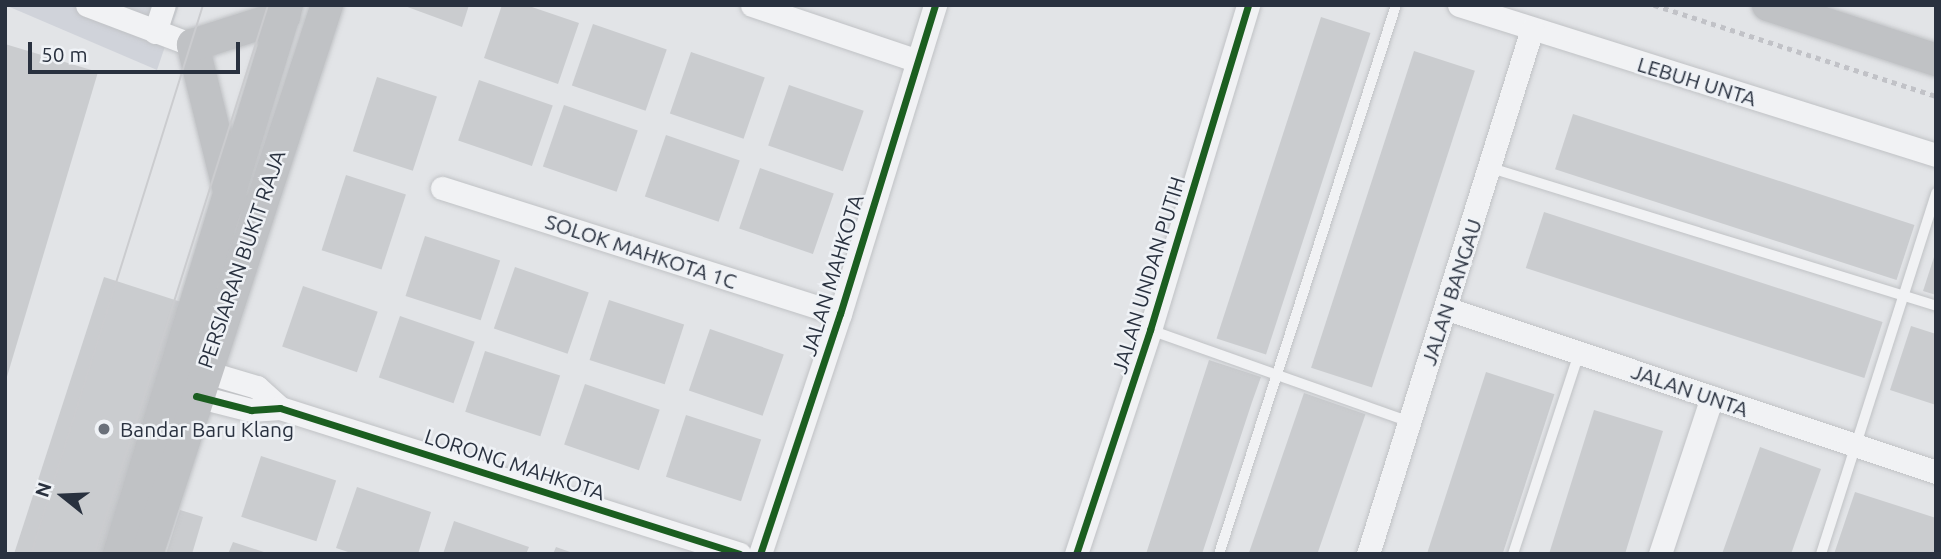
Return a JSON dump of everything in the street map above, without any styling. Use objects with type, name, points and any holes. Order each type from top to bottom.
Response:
[{"type":"main road","name":"PERSIARAN BUKIT RAJA","points":[[147,554],[200,384],[327,5]]},
{"type":"main road","points":[[1768,5],[1936,60]]},
{"type":"main road","name":"PERSIARAN BUKIT RAJA","points":[[119,554],[231,200],[286,10]]},
{"type":"main road","points":[[231,200],[193,45],[286,10]]},
{"type":"street","points":[[88,5],[193,45]]},
{"type":"street","points":[[155,32],[164,5]]},
{"type":"street","points":[[752,5],[915,60]]},
{"type":"street","name":"JALAN MAHKOTA","points":[[760,554],[841,314],[915,60],[935,5]]},
{"type":"street","name":"JALAN UNDAN PUTIH","points":[[1076,554],[1150,330],[1248,5]]},
{"type":"street","name":"LEBUH UNTA","points":[[1459,5],[1936,155]]},
{"type":"street","name":"JALAN BANGAU","points":[[1368,554],[1491,168],[1532,29]]},
{"type":"street","name":"SOLOK MAHKOTA 1C","points":[[442,188],[841,314]]},
{"type":"street","name":"JALAN UNTA","points":[[1445,308],[1936,472]]},
{"type":"street","name":"LORONG MAHKOTA","points":[[200,384],[257,387],[280,408],[739,554]]},
{"type":"street","points":[[1660,554],[1712,397]]},
{"type":"lane","points":[[1219,554],[1396,5]]},
{"type":"lane","points":[[1491,168],[1936,306]]},
{"type":"lane","points":[[1821,554],[1936,193]]},
{"type":"lane","points":[[1150,330],[1410,422]]},
{"type":"lane","points":[[1513,554],[1579,353]]},
{"type":"path","points":[[1654,5],[1936,96]]},
{"type":"shaded area","points":[[5,5],[179,5],[157,70]]},
{"type":"building","points":[[402,5],[469,5],[462,27]]},
{"type":"building","points":[[502,5],[526,5],[579,23],[558,84],[484,58]]},
{"type":"building","points":[[1321,17],[1370,33],[1266,355],[1217,338]]},
{"type":"building","points":[[593,24],[667,49],[646,111],[572,85]]},
{"type":"building","points":[[5,44],[98,72],[6,380],[5,380]]},
{"type":"building","points":[[1414,51],[1475,71],[1372,387],[1311,368]]},
{"type":"building","points":[[691,52],[765,77],[744,139],[670,113]]},
{"type":"building","points":[[377,77],[437,96],[413,171],[353,151]]},
{"type":"building","points":[[479,80],[553,105],[532,166],[458,141]]},
{"type":"building","points":[[789,85],[864,111],[843,171],[768,146]]},
{"type":"building","points":[[564,105],[638,130],[617,192],[543,166]]},
{"type":"building","points":[[1573,114],[1914,225],[1897,280],[1555,169]]},
{"type":"building","points":[[666,135],[740,160],[719,222],[645,196]]},
{"type":"building","points":[[760,168],[834,193],[813,254],[739,229]]},
{"type":"building","points":[[346,175],[406,194],[382,270],[322,250]]},
{"type":"building","points":[[1544,212],[1883,322],[1864,378],[1526,268]]},
{"type":"building","points":[[425,236],[500,260],[481,320],[406,296]]},
{"type":"building","points":[[1936,254],[1936,295],[1923,291]]},
{"type":"building","points":[[515,267],[589,292],[568,354],[494,328]]},
{"type":"building","name":"Bandar Baru Klang","points":[[104,277],[190,305],[109,554],[14,553]]},
{"type":"building","points":[[303,286],[378,312],[357,372],[282,347]]},
{"type":"building","points":[[609,300],[684,324],[665,384],[590,360]]},
{"type":"building","points":[[400,316],[475,342],[454,403],[379,377]]},
{"type":"building","points":[[1911,326],[1936,334],[1936,405],[1890,390]]},
{"type":"building","points":[[710,329],[784,354],[763,416],[689,390]]},
{"type":"building","points":[[485,351],[560,375],[540,436],[465,412]]},
{"type":"building","points":[[1209,360],[1261,377],[1202,554],[1146,554]]},
{"type":"building","points":[[1486,372],[1554,394],[1503,554],[1427,554]]},
{"type":"building","points":[[585,384],[660,410],[639,470],[564,445]]},
{"type":"building","points":[[1304,393],[1365,414],[1317,554],[1249,553]]},
{"type":"building","points":[[1594,410],[1663,431],[1625,554],[1549,554]]},
{"type":"building","points":[[686,415],[761,439],[741,501],[666,477]]},
{"type":"building","points":[[1760,447],[1821,469],[1791,554],[1722,554]]},
{"type":"building","points":[[261,456],[336,480],[316,541],[241,517]]},
{"type":"building","points":[[357,487],[431,512],[418,554],[354,554],[336,548]]},
{"type":"building","points":[[1855,492],[1936,518],[1936,554],[1834,554]]},
{"type":"building","points":[[180,510],[203,517],[192,554],[166,554]]},
{"type":"building","points":[[454,521],[529,547],[526,554],[443,554]]},
{"type":"building","points":[[233,542],[267,553],[267,554],[228,554]]},
{"type":"building","points":[[556,547],[573,553],[573,554],[553,554]]},
{"type":"tram line","points":[[31,554],[203,5]]},
{"type":"tram line","points":[[94,554],[268,5]]},
{"type":"cycle path","points":[[760,554],[840,314],[935,5]]},
{"type":"cycle path","points":[[1076,554],[1150,330],[1248,5]]},
{"type":"cycle path","points":[[196,396],[251,410],[280,408],[739,554]]},
{"type":"place","name":"Bandar Baru Klang","points":[[104,429]]}]
